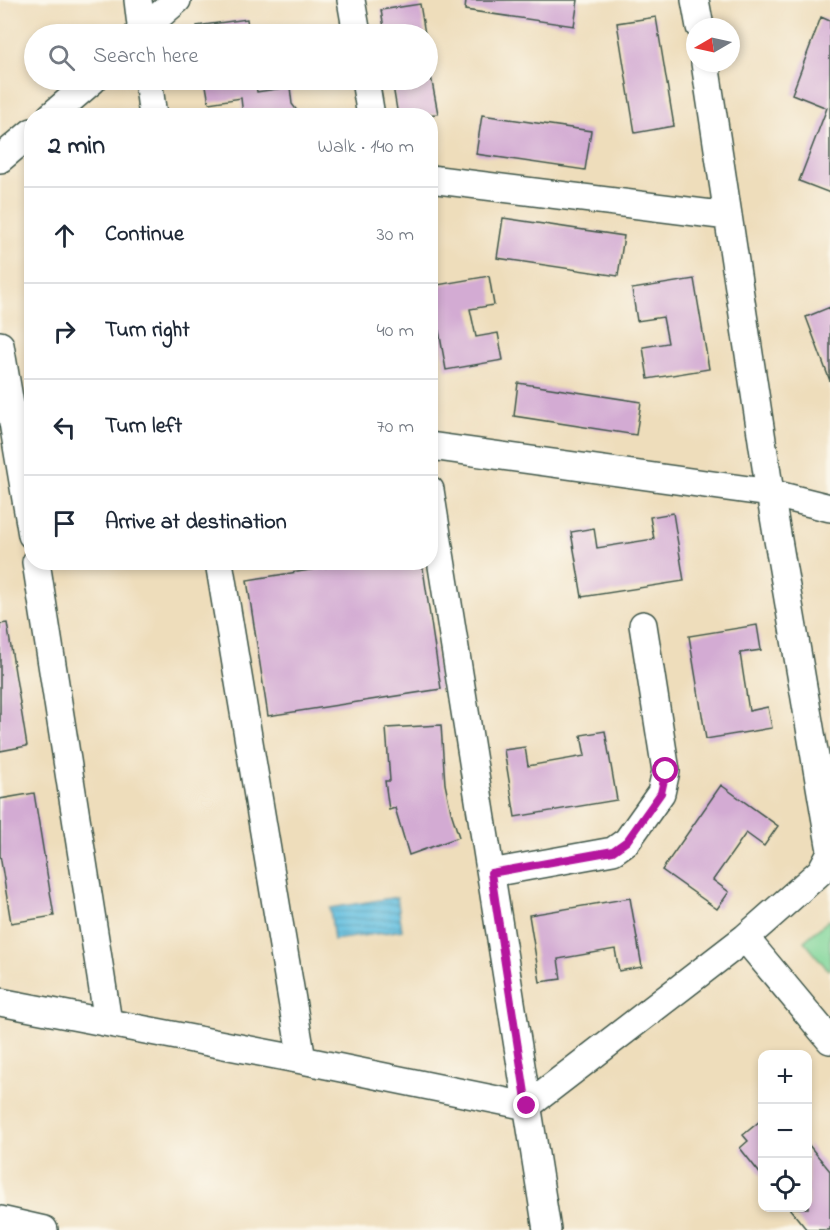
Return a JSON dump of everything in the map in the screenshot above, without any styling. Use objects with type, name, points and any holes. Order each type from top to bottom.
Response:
[{"type":"street","points":[[138,0],[139,24]]},
{"type":"street","points":[[150,24],[177,0]]},
{"type":"street","points":[[351,0],[355,24]]},
{"type":"street","points":[[695,0],[698,18]]},
{"type":"street","points":[[706,72],[770,493],[830,833],[830,845]]},
{"type":"street","points":[[60,108],[81,90]]},
{"type":"street","points":[[149,90],[152,108]]},
{"type":"street","points":[[367,90],[370,108]]},
{"type":"street","points":[[0,159],[24,139]]},
{"type":"street","points":[[438,180],[728,216]]},
{"type":"street","points":[[0,345],[21,398],[24,435]]},
{"type":"street","points":[[438,447],[770,493],[830,508]]},
{"type":"street","points":[[438,540],[547,1230]]},
{"type":"street","points":[[37,570],[108,1023]]},
{"type":"street","points":[[220,570],[302,1060]]},
{"type":"street","points":[[491,873],[613,851],[627,841],[661,793],[666,771],[643,625]]},
{"type":"street","points":[[0,1002],[527,1106],[745,938],[821,871],[830,854]]},
{"type":"street","points":[[745,938],[830,1040]]},
{"type":"street","points":[[0,1221],[44,1230]]},
{"type":"green space","points":[[830,919],[830,968],[828,970],[804,941]]},
{"type":"water","points":[[397,897],[402,930],[334,940],[330,908]]},
{"type":"building","points":[[466,0],[578,0],[574,26],[465,10]]},
{"type":"building","points":[[420,4],[423,24],[383,24],[381,10]]},
{"type":"building","points":[[656,17],[674,126],[635,133],[617,23]]},
{"type":"building","points":[[821,17],[830,21],[830,193],[799,181],[827,108],[792,94]]},
{"type":"building","points":[[247,19],[248,24],[211,24]]},
{"type":"building","points":[[207,90],[257,90],[257,92],[290,90],[292,104],[295,108],[242,108],[241,98],[209,103]]},
{"type":"building","points":[[394,90],[434,90],[437,108],[397,108]]},
{"type":"building","points":[[482,115],[591,131],[585,170],[476,154]]},
{"type":"building","points":[[503,218],[624,236],[618,276],[497,258]]},
{"type":"building","points":[[489,276],[494,305],[470,309],[476,337],[498,333],[503,360],[446,370],[438,325],[438,285]]},
{"type":"building","points":[[694,279],[709,369],[648,379],[643,347],[668,343],[663,317],[637,321],[632,289]]},
{"type":"building","points":[[830,307],[830,381],[806,317]]},
{"type":"building","points":[[518,383],[641,402],[636,435],[514,416]]},
{"type":"building","points":[[673,513],[684,581],[582,597],[571,532],[594,528],[597,548],[654,539],[650,517]]},
{"type":"building","points":[[310,570],[423,570],[441,689],[268,716],[247,580]]},
{"type":"building","points":[[7,623],[27,746],[0,751],[0,624]]},
{"type":"building","points":[[757,625],[761,650],[740,653],[749,711],[768,707],[772,728],[706,739],[689,636]]},
{"type":"building","points":[[441,725],[445,784],[459,837],[409,855],[395,808],[389,810],[385,781],[390,781],[386,728]]},
{"type":"building","points":[[605,731],[617,800],[515,817],[504,750],[525,747],[528,766],[585,756],[581,735]]},
{"type":"building","points":[[721,785],[778,826],[764,846],[746,833],[713,880],[729,892],[717,909],[662,870]]},
{"type":"building","points":[[34,793],[54,916],[11,923],[0,855],[0,799]]},
{"type":"building","points":[[630,898],[642,967],[619,971],[615,949],[558,959],[561,979],[540,982],[529,915]]},
{"type":"building","points":[[758,1123],[758,1171],[740,1148],[748,1141],[743,1135]]},
{"type":"building","points":[[812,1149],[830,1171],[830,1230],[807,1230],[792,1212],[812,1212]]},
{"type":"route","points":[[527,1106],[491,873],[613,851],[627,841],[661,793],[666,771]]}]
